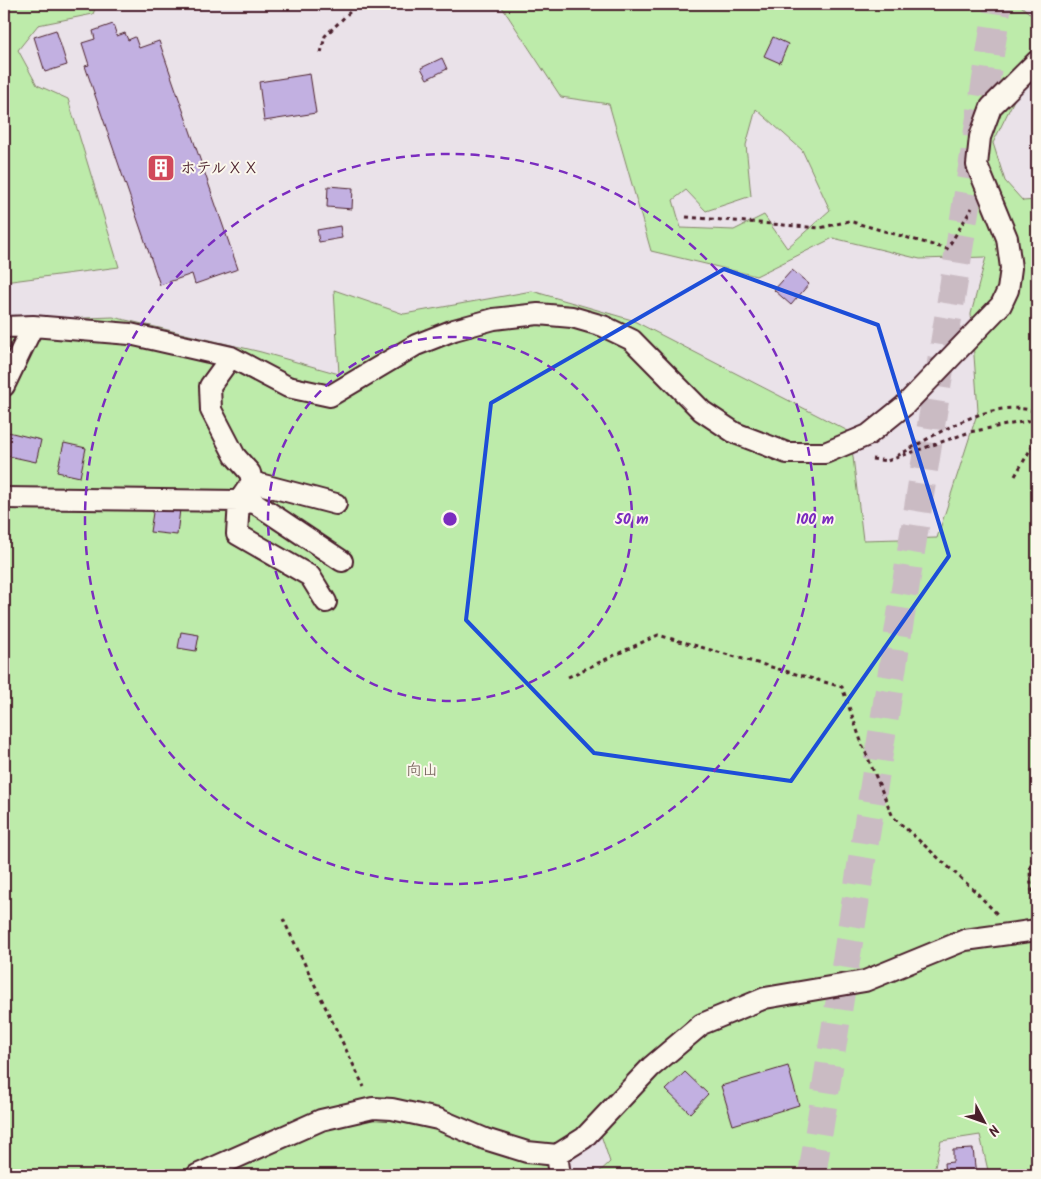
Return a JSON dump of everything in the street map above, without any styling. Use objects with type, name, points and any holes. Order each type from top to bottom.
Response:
[{"type":"street","points":[[4,327],[33,326],[130,334],[231,356],[288,387],[330,396],[416,345],[454,330],[494,319],[538,314],[572,317],[603,326],[632,340],[702,412],[735,433],[787,453],[825,453],[868,435],[904,406],[1001,305],[1008,290],[1011,268],[1007,238],[977,165],[980,137],[991,107],[1037,60]]},
{"type":"street","points":[[4,386],[33,326]]},
{"type":"street","points":[[231,356],[210,386],[211,410],[235,456],[250,473],[252,482],[239,501],[237,534],[310,576],[326,602]]},
{"type":"street","points":[[252,482],[336,504]]},
{"type":"street","points":[[4,498],[239,501],[255,503],[342,561]]},
{"type":"street","points":[[197,1175],[321,1120],[374,1108],[392,1109],[438,1119],[527,1152],[556,1155],[584,1138],[651,1067],[702,1024],[765,998],[865,981],[965,940],[1037,930]]},
{"type":"street","points":[[556,1155],[560,1175]]},
{"type":"path","points":[[321,53],[325,36],[358,4]]},
{"type":"path","points":[[686,217],[820,228],[849,221],[947,249],[975,203],[988,188]]},
{"type":"path","points":[[887,461],[946,429],[995,409],[1023,407],[1037,412]]},
{"type":"path","points":[[869,459],[887,461],[970,432],[1037,419]]},
{"type":"path","points":[[1015,476],[1037,438]]},
{"type":"path","points":[[568,677],[658,636],[842,687],[862,744],[893,817],[974,891],[1014,932]]},
{"type":"path","points":[[1037,847],[1031,858],[1029,884],[1037,909]]},
{"type":"path","points":[[283,919],[374,1108]]},
{"type":"highlighted area","points":[[724,269],[878,325],[949,556],[791,781],[594,753],[466,620],[491,403]]},
{"type":"green space","points":[[4,4],[97,4],[93,14],[38,25],[18,50],[37,85],[68,99],[119,267],[4,282]]},
{"type":"green space","name":"向山","points":[[500,4],[1019,4],[1037,20],[1037,53],[993,143],[1005,181],[1023,201],[1037,200],[1037,1175],[989,1175],[980,1135],[941,1141],[933,1175],[596,1175],[610,1162],[601,1135],[553,1175],[4,1175],[4,321],[113,317],[261,352],[339,374],[334,290],[404,314],[532,291],[632,320],[850,432],[863,540],[937,538],[978,411],[971,314],[986,257],[920,259],[833,238],[756,276],[651,251],[609,104],[561,97]],"holes":[[[756,109],[802,150],[830,210],[787,248],[764,215],[734,230],[681,228],[673,200],[686,190],[706,211],[751,196],[746,145]]]},
{"type":"building","name":"ホテルＸＸ","points":[[113,24],[117,36],[125,33],[128,40],[135,37],[139,48],[159,41],[238,269],[195,284],[192,274],[160,285],[85,66],[89,65],[82,43],[95,39],[93,31]]},
{"type":"building","points":[[56,30],[67,65],[45,72],[34,37]]},
{"type":"building","points":[[773,37],[788,44],[780,63],[764,56]]},
{"type":"building","points":[[442,58],[447,69],[427,79],[421,68]]},
{"type":"building","points":[[310,74],[316,113],[264,121],[259,82]]},
{"type":"building","points":[[328,186],[353,188],[352,209],[327,207]]},
{"type":"building","points":[[340,226],[342,238],[319,242],[317,230]]},
{"type":"building","points":[[792,270],[809,284],[791,305],[774,290]]},
{"type":"building","points":[[4,431],[41,440],[36,462],[4,455]]},
{"type":"building","points":[[64,443],[86,448],[80,477],[57,472]]},
{"type":"building","points":[[154,506],[180,509],[177,535],[150,532]]},
{"type":"building","points":[[181,632],[199,635],[196,651],[178,648]]},
{"type":"building","points":[[788,1066],[799,1105],[733,1125],[721,1086]]},
{"type":"building","points":[[685,1072],[708,1094],[690,1113],[666,1090]]},
{"type":"building","points":[[973,1149],[976,1175],[945,1175],[944,1163],[953,1162],[953,1150]]},
{"type":"tunnel","points":[[812,1175],[998,4]]},
{"type":"place","name":"ホテルＸＸ","points":[[161,168]]}]
